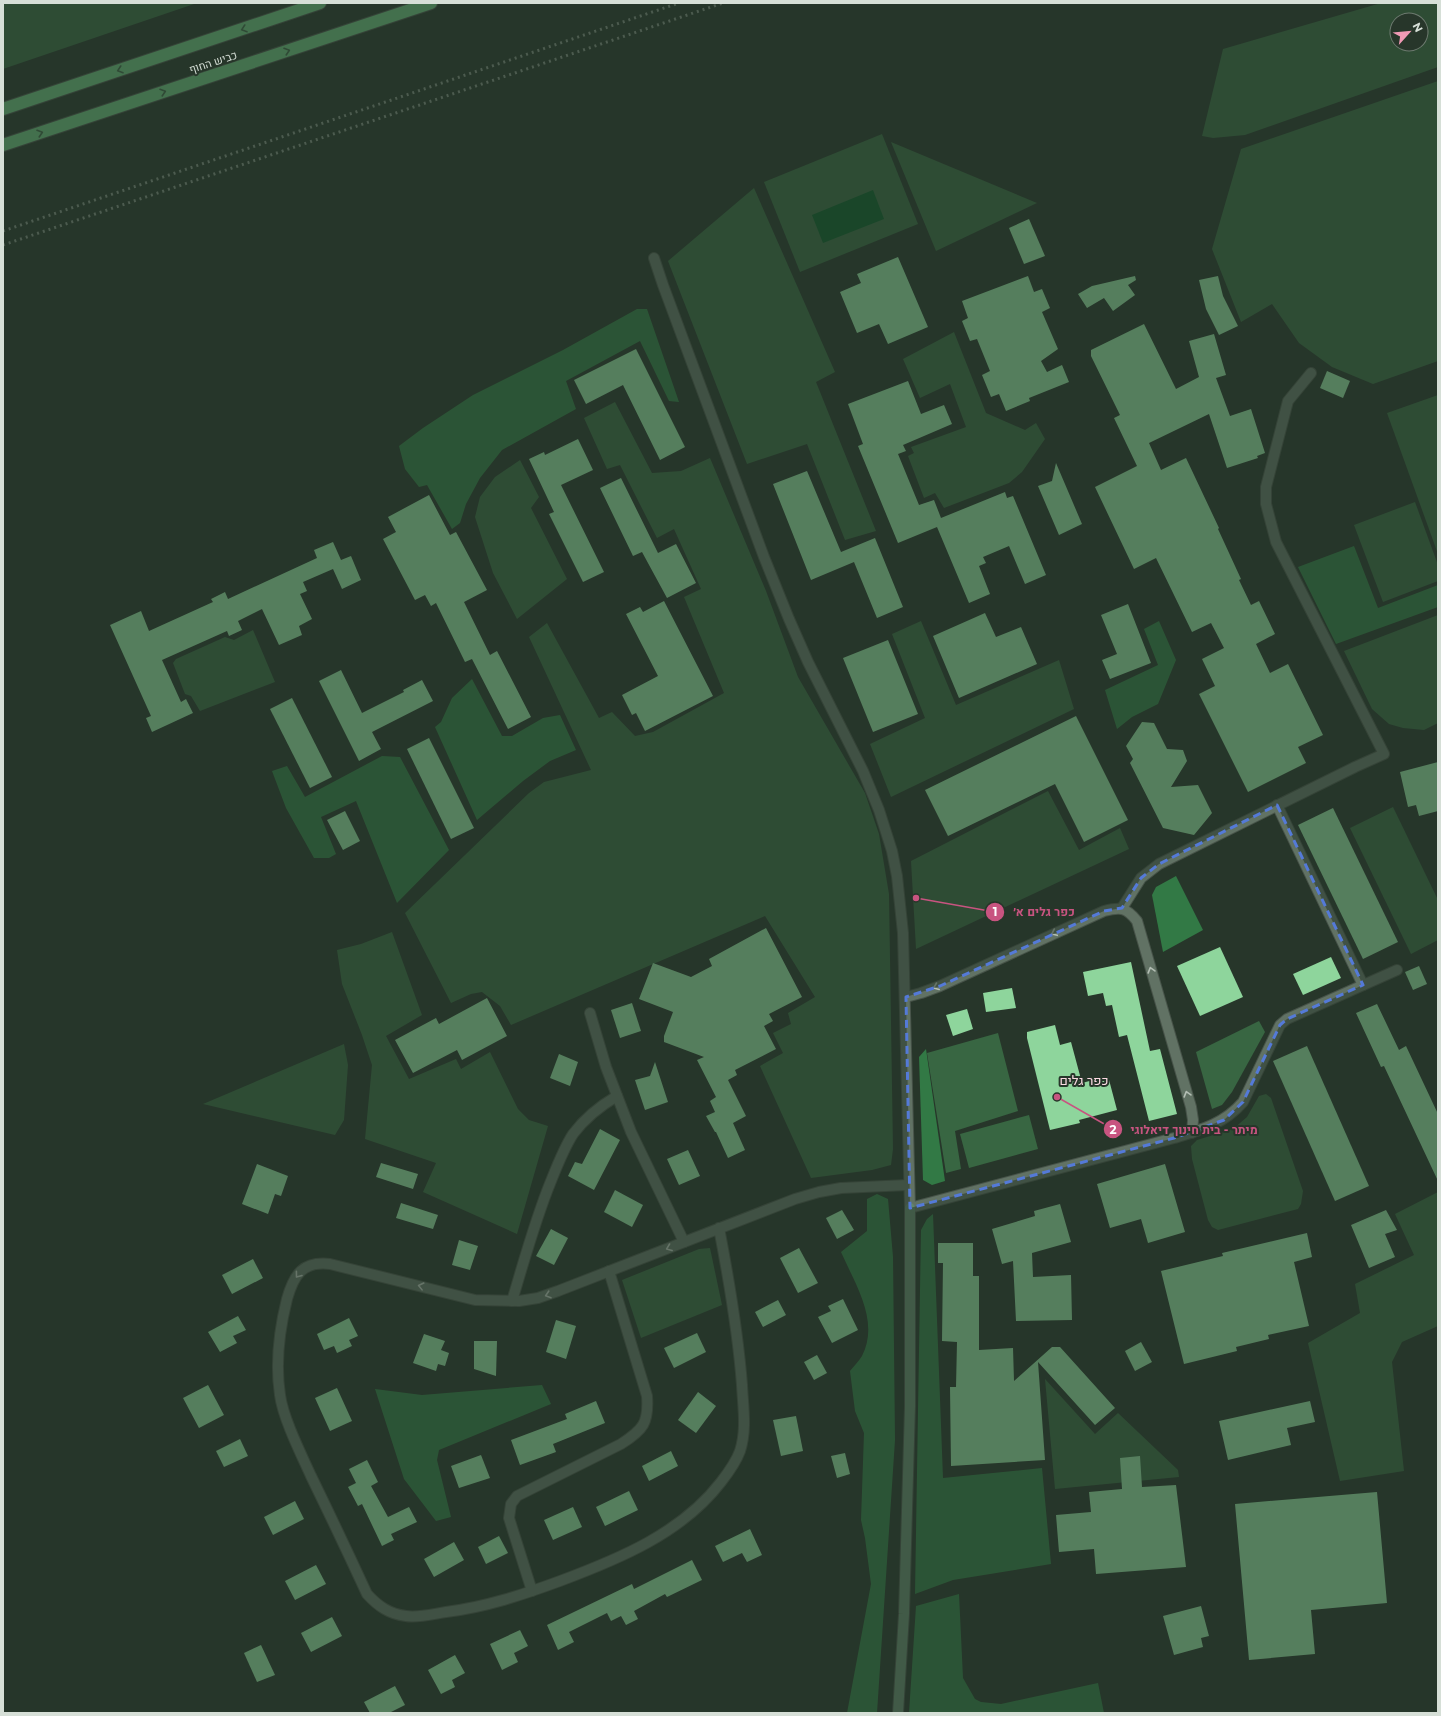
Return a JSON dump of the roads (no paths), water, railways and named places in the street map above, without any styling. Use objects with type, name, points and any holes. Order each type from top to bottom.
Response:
[{"type":"highway","name":"כביש החוף","points":[[3,109],[320,3]]},
{"type":"highway","name":"כביש החוף","points":[[3,145],[431,3]]},
{"type":"street","points":[[654,258],[662,285],[780,598],[808,662],[863,771],[885,826],[901,903],[906,997],[908,1184],[910,1208],[910,1406],[904,1622],[898,1713]]},
{"type":"street","points":[[1122,908],[1142,878],[1159,864],[1384,754],[1276,542],[1266,504],[1266,487],[1288,401],[1311,373]]},
{"type":"street","points":[[1277,805],[1363,985]]},
{"type":"street","points":[[906,997],[940,986],[1104,911],[1114,908],[1122,908],[1131,913],[1137,921],[1191,1107],[1194,1120],[1192,1132]]},
{"type":"street","points":[[910,1208],[1192,1132],[1209,1127],[1224,1120],[1244,1102],[1280,1025],[1287,1019],[1397,970]]},
{"type":"street","points":[[590,1014],[617,1096],[648,1170],[684,1242]]},
{"type":"street","points":[[512,1301],[542,1204],[556,1167],[573,1135],[598,1107],[617,1096]]},
{"type":"street","points":[[719,1228],[729,1280],[739,1350],[744,1434],[739,1452],[728,1473],[711,1496],[689,1516],[630,1552],[600,1567],[532,1591],[494,1603],[467,1609],[408,1617],[392,1613],[377,1605],[367,1594],[300,1453],[280,1397],[277,1374],[279,1338],[282,1319],[290,1288],[297,1275],[306,1266],[313,1264],[330,1264],[475,1300],[512,1301],[538,1298],[684,1242],[719,1228],[794,1199],[841,1188],[869,1185],[908,1184]]},
{"type":"street","points":[[532,1591],[509,1518],[511,1504],[517,1496],[621,1444],[635,1435],[645,1424],[648,1408],[647,1396],[609,1271]]},
{"type":"railway","points":[[3,231],[679,3]]},
{"type":"railway","points":[[3,245],[723,3]]},
{"type":"place","name":"כפר גלים א׳","points":[[916,898]]},
{"type":"place","name":"מיתר - בית חינוך דיאלוגי","points":[[1057,1097]]},
{"type":"district","name":"כפר גלים","points":[[1084,1080]]}]
